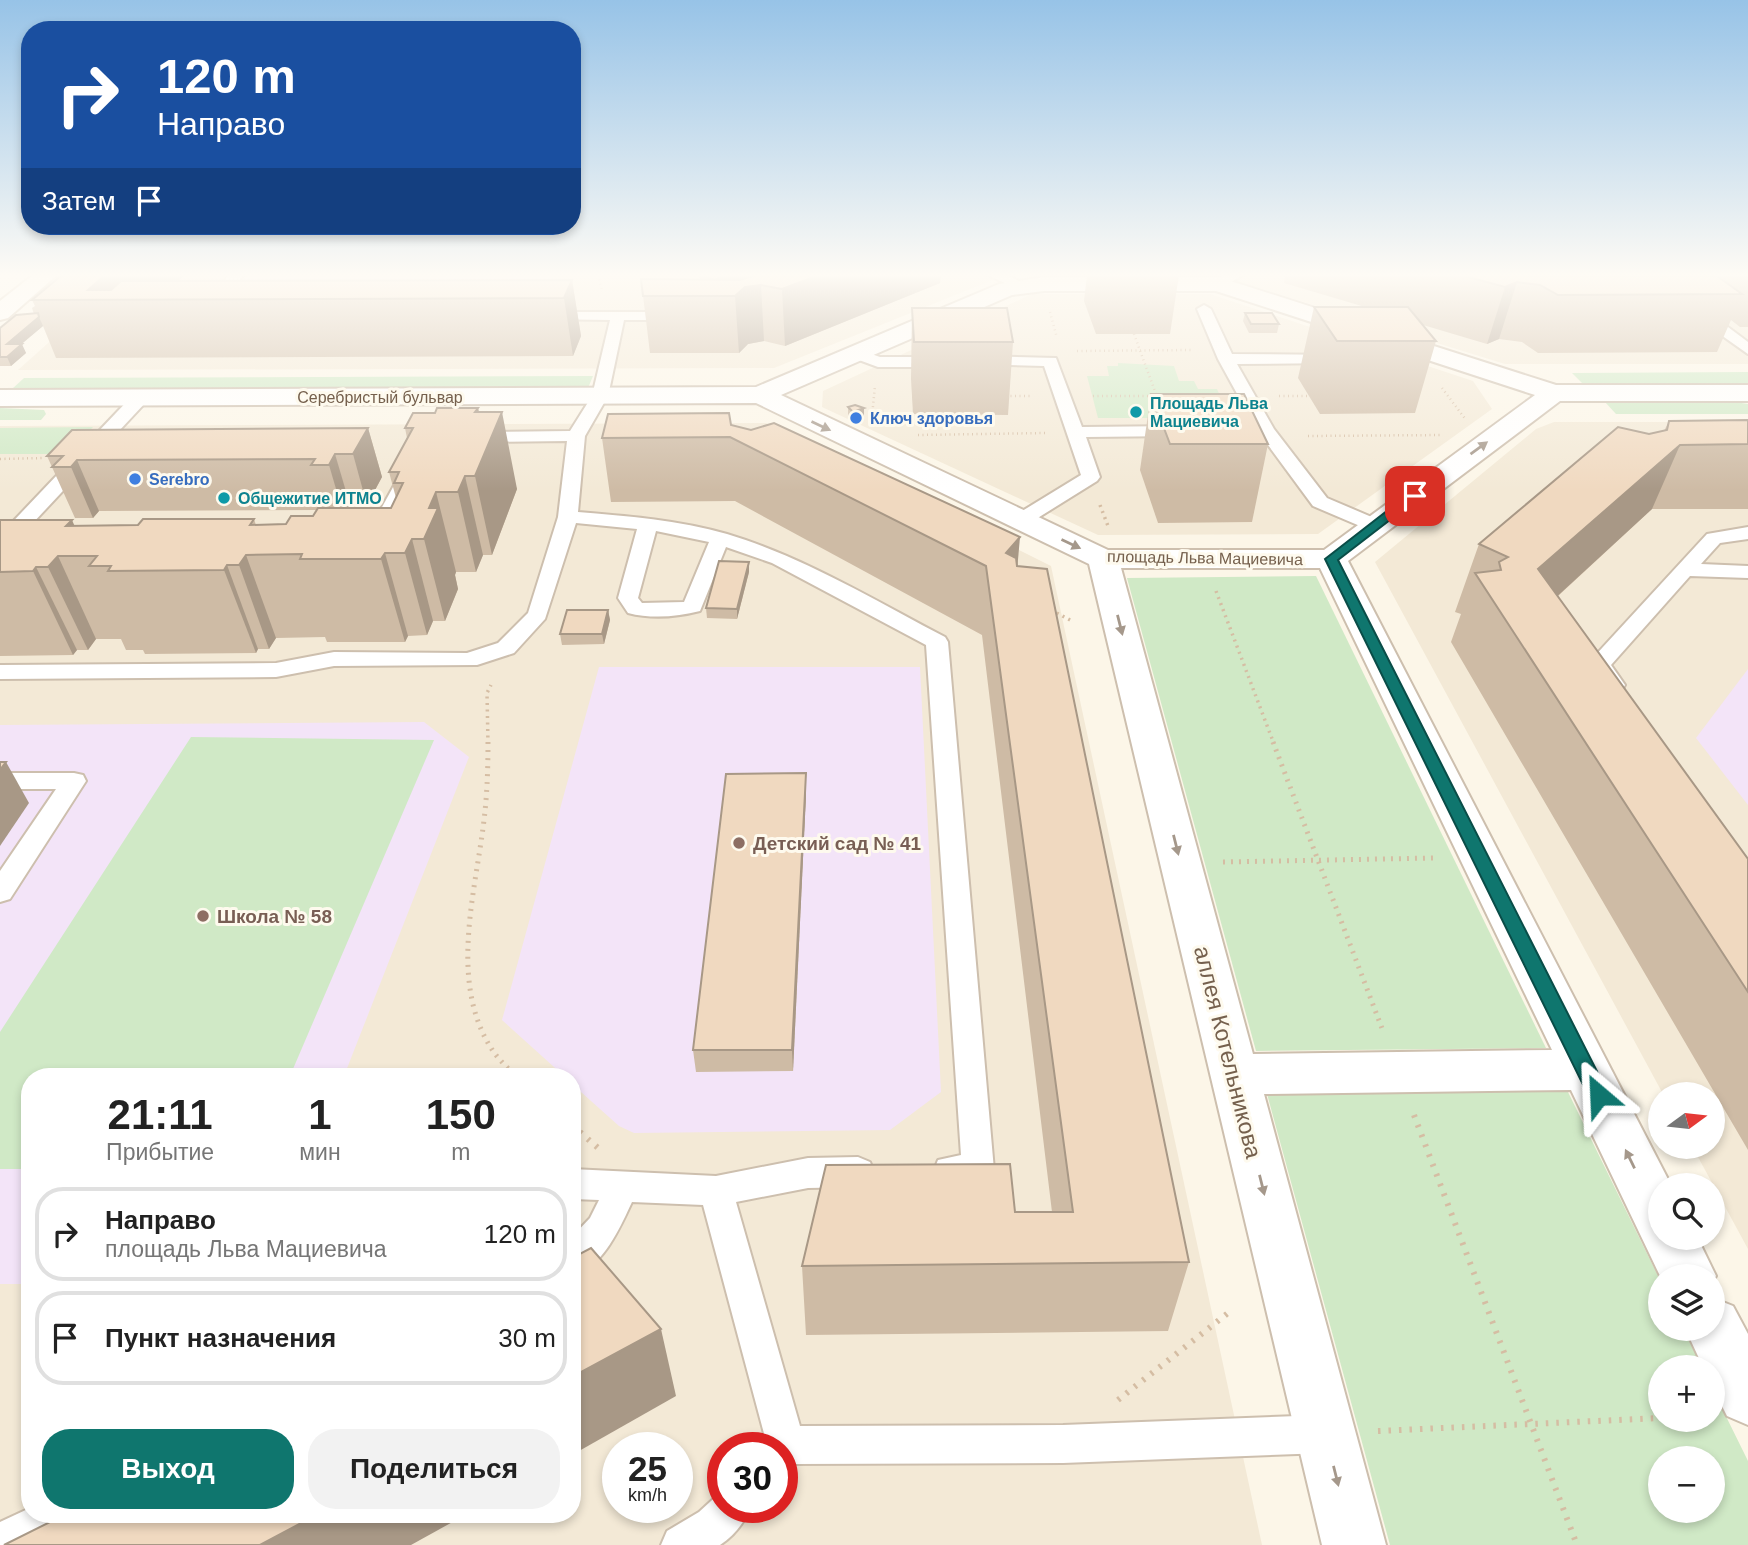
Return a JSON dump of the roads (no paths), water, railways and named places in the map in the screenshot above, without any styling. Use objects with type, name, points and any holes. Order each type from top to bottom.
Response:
[{"type":"street","points":[[760,395],[867,358],[889,347]]},
{"type":"street","points":[[1389,347],[1554,393],[1748,393]]},
{"type":"street","name":"площадь Льва Мациевича","points":[[760,395],[1021,520],[1106,543],[1331,559],[1554,393]]},
{"type":"street","name":"Серебристый бульвар","points":[[0,398],[760,395]]},
{"type":"street","name":"аллея Котельникова","points":[[1106,543],[1181,863],[1354,1545]]},
{"type":"street","points":[[1331,559],[1648,1194]]},
{"type":"street","points":[[1234,1074],[1586,1070]]},
{"type":"street","points":[[1721,1341],[1748,1395]]},
{"type":"lane","points":[[0,672],[276,670],[334,659],[469,660],[506,648],[538,615],[568,517],[576,436],[600,396],[611,347]]},
{"type":"lane","points":[[1221,347],[1259,430],[1320,502],[1374,526]]},
{"type":"lane","points":[[867,358],[1055,356],[1062,396],[1091,477],[1021,520]]},
{"type":"lane","points":[[1226,359],[1355,358]]},
{"type":"lane","points":[[5,561],[9,537],[141,397]]},
{"type":"lane","points":[[1074,432],[1197,431]]},
{"type":"lane","points":[[456,437],[576,436]]},
{"type":"lane","points":[[362,551],[377,535],[419,457]]},
{"type":"lane","points":[[568,517],[648,524],[720,538],[779,559],[937,642],[978,1170],[926,1171]]},
{"type":"lane","points":[[648,524],[628,598],[635,609],[668,611],[693,607],[720,538]]},
{"type":"lane","points":[[1623,698],[1600,664],[1714,538],[1748,533]]},
{"type":"lane","points":[[1685,570],[1748,572]]},
{"type":"lane","points":[[0,782],[74,781],[0,892]]},
{"type":"lane","points":[[581,1185],[716,1191],[808,1173],[886,1171]]},
{"type":"lane","points":[[581,1252],[602,1229],[622,1187]]},
{"type":"lane","points":[[716,1191],[780,1432]]},
{"type":"lane","points":[[798,1447],[1063,1444],[1325,1434]]},
{"type":"lane","points":[[0,1543],[42,1523]]},
{"type":"lane","points":[[681,1545],[716,1523]]},
{"type":"place","name":"Площадь Льва Мациевича","points":[[1136,412]]},
{"type":"place","name":"Ключ здоровья","points":[[856,418]]},
{"type":"place","name":"Serebro","points":[[135,479]]},
{"type":"place","name":"Общежитие ИТМО","points":[[224,498]]},
{"type":"place","name":"Детский сад № 41","points":[[739,843]]},
{"type":"place","name":"Школа № 58","points":[[203,916]]}]
